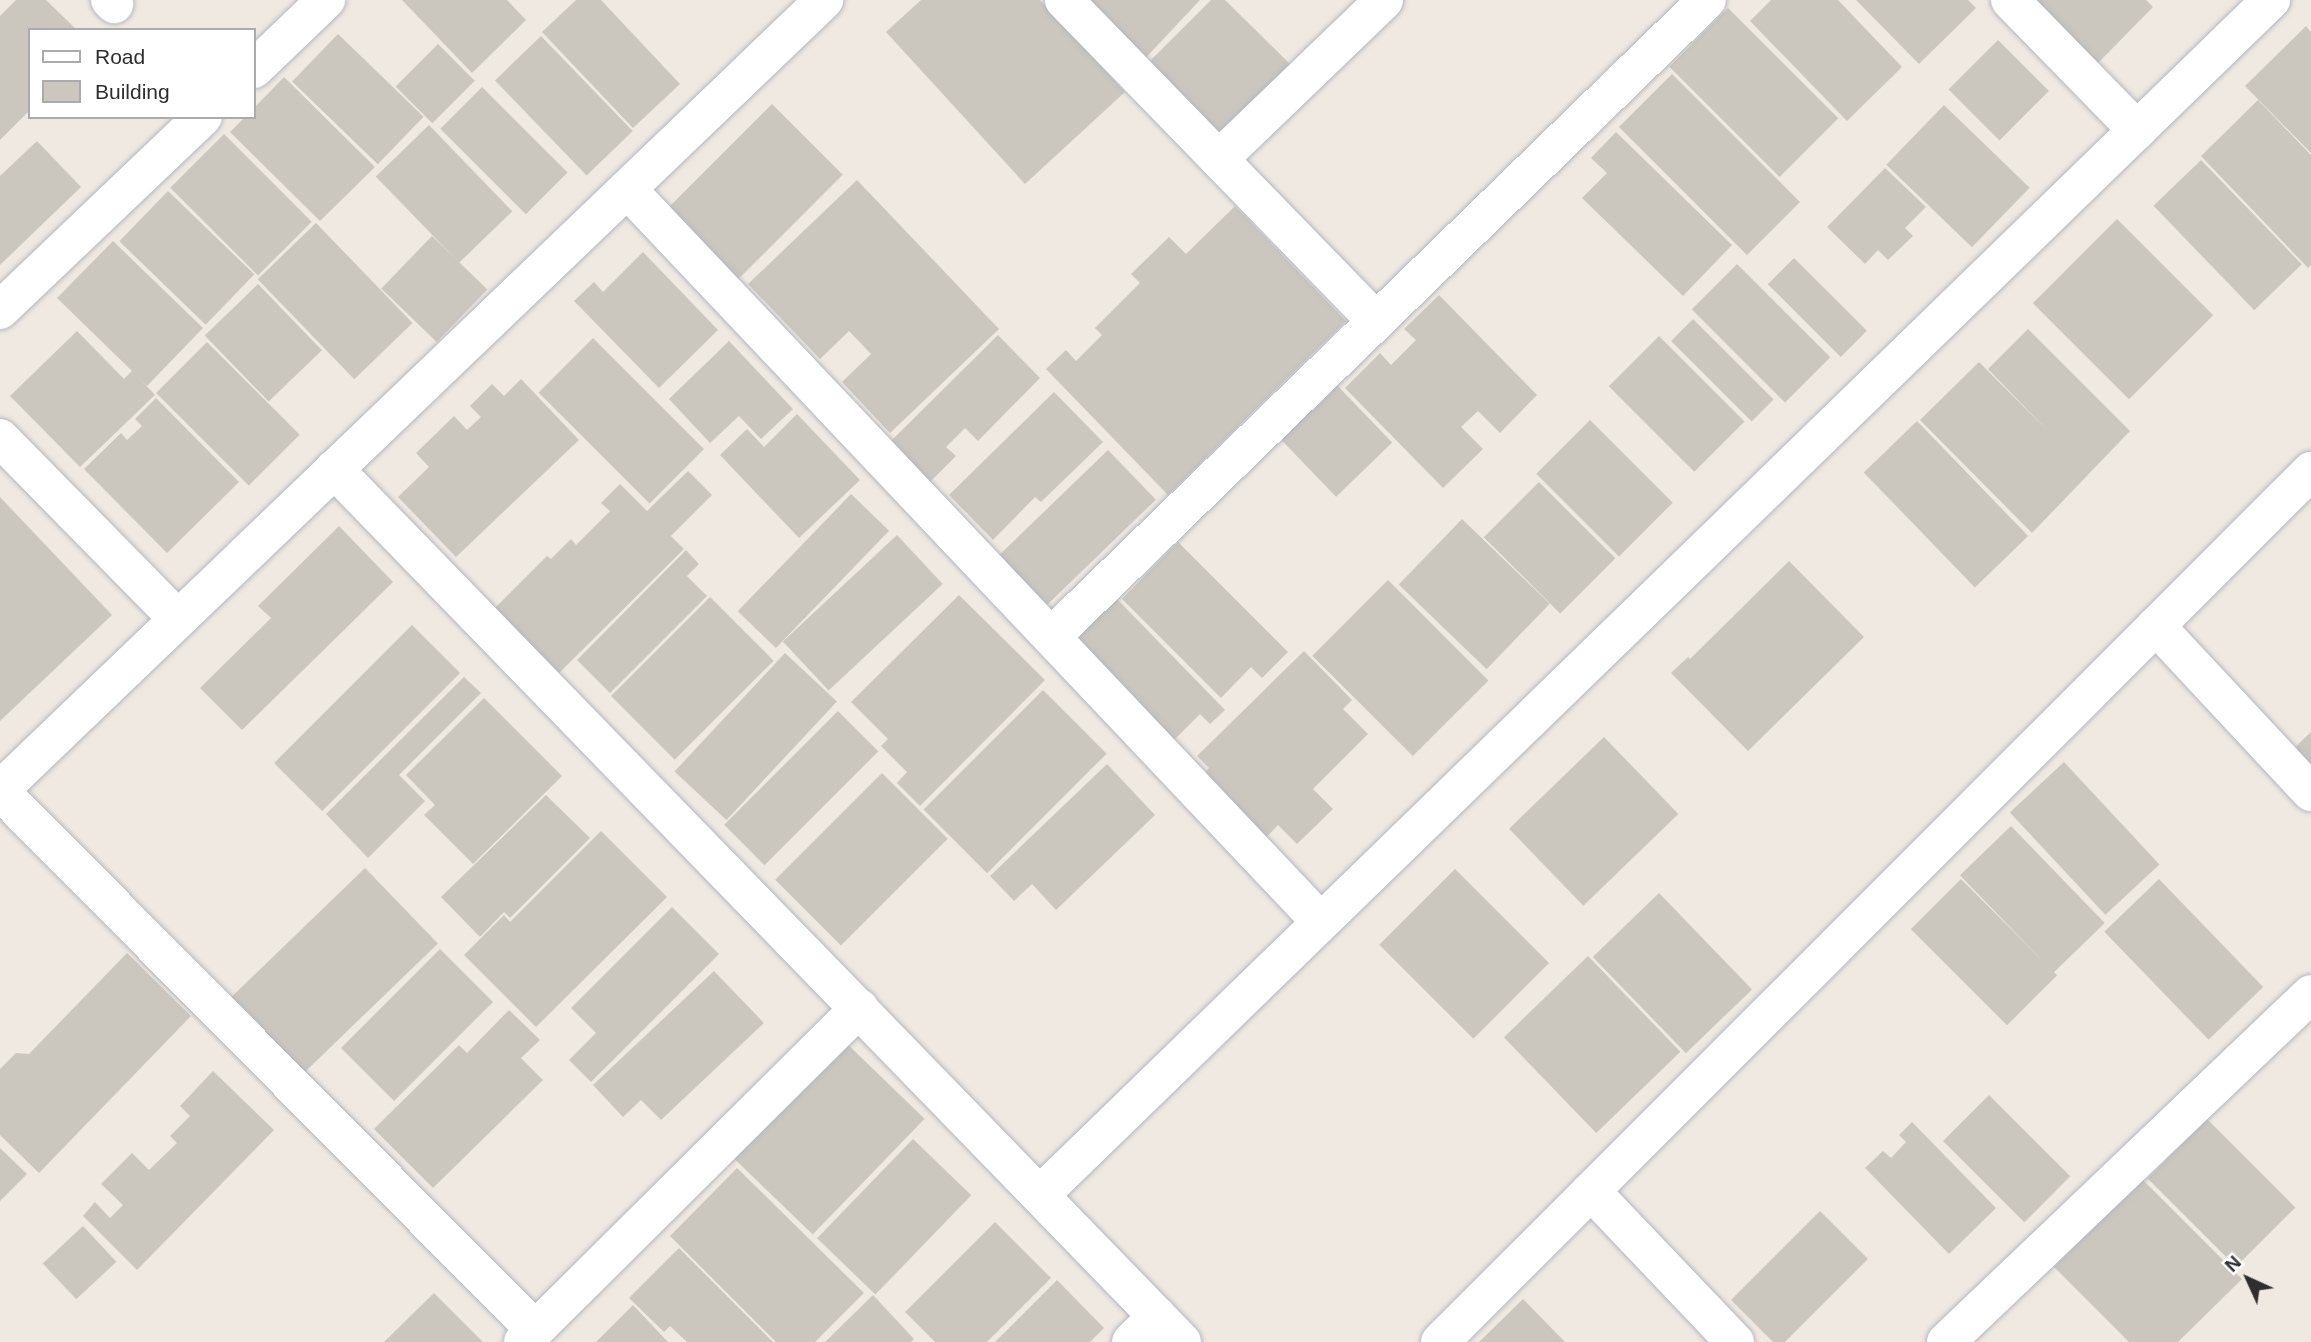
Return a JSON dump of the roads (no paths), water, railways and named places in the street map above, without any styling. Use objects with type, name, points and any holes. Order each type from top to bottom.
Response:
[{"type":"street","points":[[256,67],[326,0]]},
{"type":"street","points":[[824,0],[0,790],[529,1336],[859,1008]]},
{"type":"street","points":[[1064,0],[1376,321]]},
{"type":"street","points":[[1219,159],[1384,0]]},
{"type":"street","points":[[1051,637],[1707,0]]},
{"type":"street","points":[[2010,0],[2137,130]]},
{"type":"street","points":[[1040,1195],[2272,0]]},
{"type":"street","points":[[0,310],[201,119]]},
{"type":"street","points":[[627,188],[1321,922]]},
{"type":"street","points":[[0,438],[177,618]]},
{"type":"street","points":[[334,470],[1040,1195],[1157,1333]]},
{"type":"street","points":[[1440,1342],[2311,471]]},
{"type":"street","points":[[2156,626],[2311,792]]},
{"type":"street","points":[[1946,1342],[2311,994]]},
{"type":"street","points":[[1591,1191],[1735,1342]]}]
